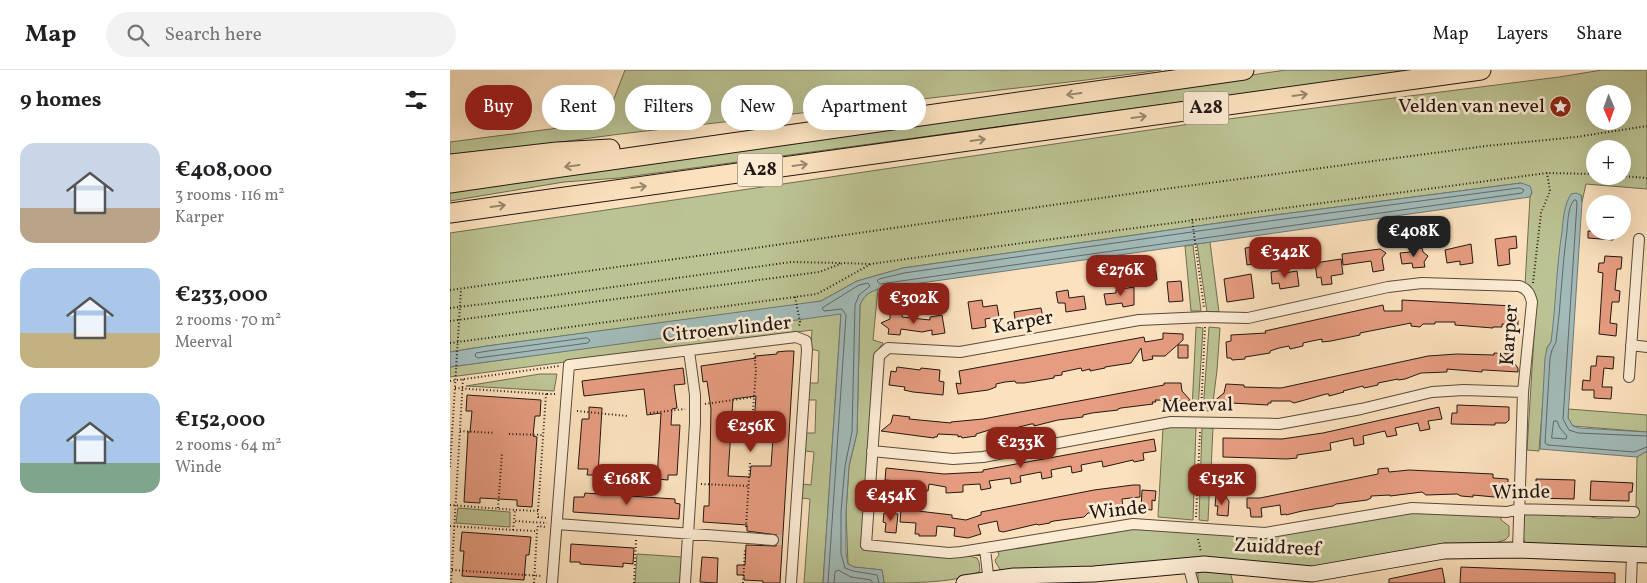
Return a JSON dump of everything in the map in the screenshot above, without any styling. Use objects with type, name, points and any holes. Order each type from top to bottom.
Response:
[{"type":"highway","name":"A28","points":[[450,184],[1244,70]]},
{"type":"highway","name":"A28","points":[[450,213],[1481,70]]},
{"type":"highway","name":"A28","points":[[450,164],[557,152],[724,144]]},
{"type":"street","points":[[1628,377],[1639,239]]},
{"type":"street","name":"Karper","points":[[888,348],[960,352],[1139,320],[1206,317],[1248,318],[1388,287],[1422,283],[1519,286],[1526,289],[1530,294],[1532,302],[1523,392],[1518,550]]},
{"type":"street","name":"Citroenvlinder","points":[[569,365],[796,337],[806,341],[807,350],[792,583]]},
{"type":"street","points":[[1631,345],[1647,347]]},
{"type":"street","name":"Winde","points":[[888,348],[879,356],[866,545],[949,553],[985,549],[1132,524],[1265,533],[1412,508],[1506,512],[1519,509],[1634,512]]},
{"type":"street","points":[[685,583],[695,407],[688,351]]},
{"type":"street","points":[[552,580],[569,365]]},
{"type":"street","name":"Meerval","points":[[872,451],[953,459],[983,457],[1171,422],[1279,424],[1361,410],[1432,392],[1464,390],[1523,392]]},
{"type":"street","points":[[557,524],[794,541]]},
{"type":"street","points":[[985,549],[989,581]]},
{"type":"street","name":"Zuiddreef","points":[[964,583],[1014,576],[1094,579],[1188,565],[1212,564],[1312,579],[1444,551],[1518,550],[1640,555]]},
{"type":"street","points":[[1631,583],[1640,555]]},
{"type":"street","points":[[1188,565],[1193,583]]},
{"type":"path","points":[[450,290],[1157,190],[1486,146],[1576,137],[1647,126]]},
{"type":"path","points":[[1526,289],[1534,282],[1541,213],[1550,191],[1547,173]]},
{"type":"path","points":[[450,308],[791,262],[871,264],[1192,219],[1547,173],[1586,174]]},
{"type":"path","points":[[1631,177],[1647,178]]},
{"type":"path","points":[[1192,219],[1196,250]]},
{"type":"path","points":[[450,321],[819,272],[843,263]]},
{"type":"path","points":[[450,344],[817,294],[871,264]]},
{"type":"path","points":[[450,467],[461,288]]},
{"type":"path","points":[[795,297],[800,322]]},
{"type":"path","points":[[751,438],[756,370],[754,352]]},
{"type":"path","points":[[450,380],[569,365]]},
{"type":"path","points":[[452,583],[463,378]]},
{"type":"path","points":[[455,388],[551,394]]},
{"type":"path","points":[[545,518],[538,517],[538,511],[546,394]]},
{"type":"path","points":[[650,413],[754,397]]},
{"type":"path","points":[[450,408],[454,409]]},
{"type":"path","points":[[566,410],[627,416]]},
{"type":"path","points":[[460,431],[495,433]]},
{"type":"path","points":[[509,434],[543,435]]},
{"type":"path","points":[[498,508],[502,453]]},
{"type":"path","points":[[450,457],[459,458]]},
{"type":"path","points":[[743,583],[749,538],[750,462]]},
{"type":"path","points":[[691,484],[749,486]]},
{"type":"path","points":[[450,505],[538,511]]},
{"type":"path","points":[[513,530],[515,510]]},
{"type":"path","points":[[514,520],[557,524]]},
{"type":"path","points":[[450,526],[537,531]]},
{"type":"path","points":[[534,583],[537,531],[538,526],[544,527]]},
{"type":"path","points":[[634,583],[636,530]]},
{"type":"path","points":[[452,570],[534,576],[552,580]]},
{"type":"green space","points":[[625,70],[1161,70],[926,99],[926,85],[803,85],[803,113],[793,114],[793,85],[721,85],[721,122],[711,123],[711,85],[625,85],[625,130],[655,130],[450,157],[450,142],[543,130],[615,130],[615,96]]},
{"type":"green space","points":[[1286,70],[1417,70],[619,178],[564,182],[450,201],[450,192],[875,130],[926,130],[926,123]]},
{"type":"green space","points":[[1602,70],[1647,70],[1647,189],[1598,185],[1631,185],[1631,140],[1586,140],[1586,184],[1582,202],[1581,195],[1551,342],[1547,348],[1539,451],[1527,450],[1536,304],[1525,285],[1530,197],[1532,192],[1521,183],[1268,216],[903,268],[857,281],[821,301],[805,304],[450,352],[450,233],[1197,123]]},
{"type":"green space","points":[[1210,242],[1219,312],[1207,312],[1197,244]]},
{"type":"green space","points":[[1193,245],[1201,311],[1191,311],[1185,246]]},
{"type":"green space","points":[[878,289],[873,340],[883,343],[874,356],[861,548],[953,557],[969,556],[977,558],[979,562],[980,571],[972,575],[934,582],[884,583],[882,570],[854,567],[848,564],[846,512],[849,466],[857,433],[860,305],[867,295]]},
{"type":"green space","points":[[841,313],[823,583],[804,583],[810,499],[802,498],[803,484],[811,485],[814,452],[805,451],[806,433],[815,433],[816,400],[808,400],[809,383],[818,383],[819,351],[811,349],[812,330],[450,377],[450,367]]},
{"type":"green space","points":[[1196,327],[1203,328],[1198,410],[1192,410]]},
{"type":"green space","points":[[1209,327],[1220,328],[1217,370],[1212,411],[1203,411]]},
{"type":"green space","points":[[540,374],[557,374],[554,391],[466,386]]},
{"type":"green space","points":[[1568,409],[1647,415],[1647,432],[1573,426],[1568,418]]},
{"type":"green space","points":[[1196,426],[1193,520],[1158,517],[1163,427]]},
{"type":"green space","points":[[1202,427],[1213,428],[1211,470],[1204,471],[1204,478],[1210,479],[1208,521],[1199,520]]},
{"type":"green space","points":[[1647,451],[1647,551],[1527,545],[1523,535],[1523,517],[1529,512],[1565,516],[1578,513],[1593,518],[1638,515],[1639,510],[1636,509],[1637,457]]},
{"type":"green space","points":[[458,508],[510,512],[510,527],[456,523]]},
{"type":"green space","points":[[1407,513],[1501,516],[1501,520],[1509,526],[1509,536],[1505,540],[1498,542],[1498,545],[1317,567],[999,572],[1000,569],[995,560],[1000,551],[1133,528],[1275,536]]},
{"type":"green space","points":[[637,554],[682,557],[680,583],[635,583]]},
{"type":"green space","points":[[1202,570],[1230,572],[1233,583],[1198,583],[1198,573]]},
{"type":"water","points":[[1521,183],[1530,186],[1532,192],[1530,197],[878,289],[869,293],[860,305],[857,433],[849,466],[846,553],[848,564],[854,567],[882,570],[884,583],[823,583],[841,314],[450,367],[450,352],[821,301],[857,281],[903,268],[1268,216]]},
{"type":"water","points":[[1571,194],[1581,195],[1582,202],[1568,418],[1573,426],[1579,428],[1647,432],[1647,451],[1637,457],[1540,449],[1545,358],[1547,348],[1551,342],[1563,218]]},
{"type":"building","points":[[1516,236],[1517,248],[1509,249],[1510,264],[1498,266],[1495,239]]},
{"type":"building","points":[[1471,244],[1473,263],[1460,265],[1460,261],[1447,263],[1445,250]]},
{"type":"building","points":[[1256,247],[1258,263],[1247,265],[1245,248]]},
{"type":"building","points":[[1422,248],[1423,252],[1428,256],[1424,262],[1425,267],[1413,268],[1412,263],[1402,264],[1400,253],[1410,252],[1410,249]]},
{"type":"building","points":[[1380,249],[1386,253],[1382,258],[1384,270],[1373,272],[1371,261],[1343,265],[1342,254]]},
{"type":"building","points":[[1605,256],[1622,257],[1621,269],[1617,269],[1615,290],[1620,291],[1619,302],[1612,302],[1610,323],[1617,324],[1616,336],[1599,334],[1603,273],[1598,272],[1599,263],[1604,263]]},
{"type":"building","points":[[1341,259],[1343,274],[1331,276],[1332,284],[1322,285],[1321,277],[1317,278],[1315,263]]},
{"type":"building","points":[[1155,265],[1157,280],[1146,281],[1144,266]]},
{"type":"building","points":[[1284,270],[1284,273],[1297,271],[1299,286],[1280,289],[1279,283],[1272,284],[1271,272]]},
{"type":"building","points":[[1251,274],[1254,298],[1227,302],[1224,279]]},
{"type":"building","points":[[1181,281],[1183,301],[1169,302],[1167,282]]},
{"type":"building","points":[[1134,287],[1134,305],[1123,307],[1122,303],[1106,305],[1104,294],[1116,293],[1116,290]]},
{"type":"building","points":[[1068,290],[1069,298],[1084,296],[1086,309],[1066,312],[1065,303],[1058,303],[1056,292]]},
{"type":"building","points":[[982,300],[983,307],[997,305],[999,317],[985,319],[986,327],[972,329],[968,302]]},
{"type":"building","points":[[1402,300],[1513,306],[1513,310],[1518,311],[1518,325],[1502,324],[1502,327],[1493,328],[1455,325],[1455,322],[1435,322],[1435,324],[1423,324],[1420,327],[1411,326],[1411,323],[1331,341],[1322,342],[1322,339],[1312,341],[1303,343],[1303,346],[1290,349],[1289,346],[1279,348],[1270,351],[1270,353],[1245,357],[1245,359],[1232,360],[1227,358],[1226,342],[1231,341],[1231,335],[1266,333],[1265,331],[1383,305],[1384,311],[1402,311]]},
{"type":"building","points":[[1041,308],[1043,318],[1016,325],[1014,312]]},
{"type":"building","points":[[890,313],[902,314],[902,317],[930,320],[930,317],[942,315],[945,333],[932,335],[932,330],[922,332],[901,329],[900,335],[888,334],[889,329],[881,323],[890,319]]},
{"type":"building","points":[[1163,333],[1183,334],[1183,340],[1165,356],[1152,356],[1153,359],[1143,361],[1141,348],[1131,363],[1090,371],[1090,369],[1082,371],[1081,368],[1062,372],[1062,375],[1054,376],[1054,378],[1024,383],[1016,383],[1015,381],[1005,382],[996,384],[996,387],[988,390],[958,394],[956,383],[961,384],[959,371],[1144,337],[1145,342],[1163,339]]},
{"type":"building","points":[[1178,345],[1188,345],[1188,358],[1178,358]]},
{"type":"building","points":[[794,351],[780,583],[763,583],[763,581],[744,580],[744,575],[737,575],[737,565],[745,565],[746,545],[776,546],[780,541],[777,535],[747,531],[747,525],[703,522],[704,506],[709,506],[711,409],[707,381],[703,382],[701,366],[756,358],[755,356],[777,354],[777,352]],"holes":[[[756,396],[753,437],[773,438],[771,466],[751,466],[750,477],[728,476],[733,399]]]},
{"type":"building","points":[[1494,353],[1511,354],[1511,359],[1518,368],[1518,372],[1482,370],[1482,372],[1447,369],[1447,372],[1421,373],[1405,379],[1378,383],[1378,385],[1364,388],[1363,386],[1329,396],[1329,394],[1326,394],[1294,403],[1290,401],[1271,401],[1268,405],[1213,402],[1224,393],[1226,384],[1244,385],[1244,387],[1281,388],[1428,356],[1457,354],[1494,355]]},
{"type":"building","points":[[1597,356],[1614,357],[1613,369],[1604,368],[1602,387],[1612,387],[1611,399],[1594,398],[1594,390],[1582,390],[1583,380],[1590,381],[1591,366],[1596,366]]},
{"type":"building","points":[[897,367],[940,370],[939,381],[944,382],[943,395],[913,392],[904,390],[905,387],[889,385],[891,371],[896,372]]},
{"type":"building","points":[[683,368],[685,384],[674,385],[677,408],[672,409],[671,425],[680,425],[677,475],[668,475],[668,480],[657,479],[661,413],[647,415],[644,389],[584,396],[582,381]]},
{"type":"building","points":[[1164,383],[1181,383],[1182,391],[1191,401],[1155,400],[1156,402],[1152,402],[1153,404],[1092,413],[1083,415],[1083,417],[1058,420],[1034,426],[1034,424],[1031,424],[1000,432],[996,431],[996,428],[976,434],[976,436],[962,438],[961,436],[958,437],[958,435],[938,434],[934,438],[881,431],[891,423],[893,415],[910,417],[909,419],[951,423],[983,419],[1164,385]]},
{"type":"building","points":[[467,395],[541,400],[540,416],[535,416],[533,436],[537,437],[532,507],[517,506],[517,500],[480,498],[480,503],[464,502],[468,432],[470,432],[472,411],[466,411]]},
{"type":"building","points":[[1457,405],[1509,407],[1509,420],[1506,423],[1495,423],[1495,425],[1451,424],[1452,413],[1457,413]]},
{"type":"building","points":[[589,407],[602,408],[598,475],[587,475],[588,469],[578,469],[582,419],[589,419]]},
{"type":"building","points":[[1439,407],[1442,419],[1428,421],[1430,429],[1420,431],[1418,423],[1395,428],[1397,435],[1387,437],[1385,431],[1363,436],[1364,444],[1354,446],[1353,438],[1330,443],[1331,450],[1297,455],[1297,458],[1223,457],[1223,438],[1282,439],[1323,433]]},
{"type":"building","points":[[1154,439],[1156,451],[1143,453],[1144,460],[1134,462],[1133,460],[1103,467],[1102,461],[1081,465],[1082,471],[1072,473],[1071,466],[1051,470],[1052,477],[1042,479],[1041,472],[1020,476],[1021,482],[1011,484],[1010,478],[989,481],[991,488],[981,490],[980,484],[963,485],[963,492],[946,493],[946,487],[929,484],[928,491],[898,488],[898,481],[885,480],[886,468],[944,474],[983,472],[983,470]]},
{"type":"building","points":[[1388,468],[1389,472],[1409,470],[1493,474],[1493,478],[1508,479],[1508,489],[1505,489],[1505,498],[1473,495],[1473,497],[1461,496],[1457,494],[1426,495],[1422,492],[1371,496],[1367,500],[1336,504],[1286,515],[1281,515],[1280,505],[1261,508],[1262,517],[1251,517],[1250,508],[1247,508],[1247,498],[1260,498],[1378,474],[1378,469]]},
{"type":"building","points":[[1536,479],[1575,480],[1574,499],[1536,498]]},
{"type":"building","points":[[1591,481],[1633,483],[1632,492],[1629,492],[1629,501],[1590,500]]},
{"type":"building","points":[[1140,485],[1140,497],[1122,499],[1123,509],[1119,511],[1088,513],[1084,517],[1037,524],[1003,532],[999,531],[997,521],[978,525],[981,534],[968,538],[954,536],[955,528],[937,526],[936,536],[919,536],[919,534],[915,534],[916,523],[900,522],[901,509],[952,515],[952,518],[966,520],[981,515],[981,512],[1094,490]]},
{"type":"building","points":[[1142,490],[1156,491],[1155,501],[1152,500],[1152,510],[1141,509]]},
{"type":"building","points":[[585,493],[675,499],[675,503],[680,504],[679,519],[573,512],[574,497],[584,497]]},
{"type":"building","points":[[1216,496],[1226,497],[1229,501],[1228,516],[1217,515],[1218,506],[1215,506]]},
{"type":"building","points":[[884,513],[898,514],[896,533],[885,532]]},
{"type":"building","points":[[462,532],[531,537],[529,555],[526,555],[524,580],[462,576],[464,551],[460,551]]},
{"type":"building","points":[[571,544],[634,548],[633,564],[623,563],[623,567],[570,562]]},
{"type":"building","points":[[702,557],[718,558],[717,583],[700,582]]},
{"type":"building","points":[[1461,567],[1615,573],[1615,583],[1460,583]]},
{"type":"building","points":[[1442,568],[1445,583],[1389,583],[1389,579]]},
{"type":"tunnel","points":[[773,540],[782,540]]},
{"type":"place","name":"Velden van nevel","points":[[1561,107]]}]
